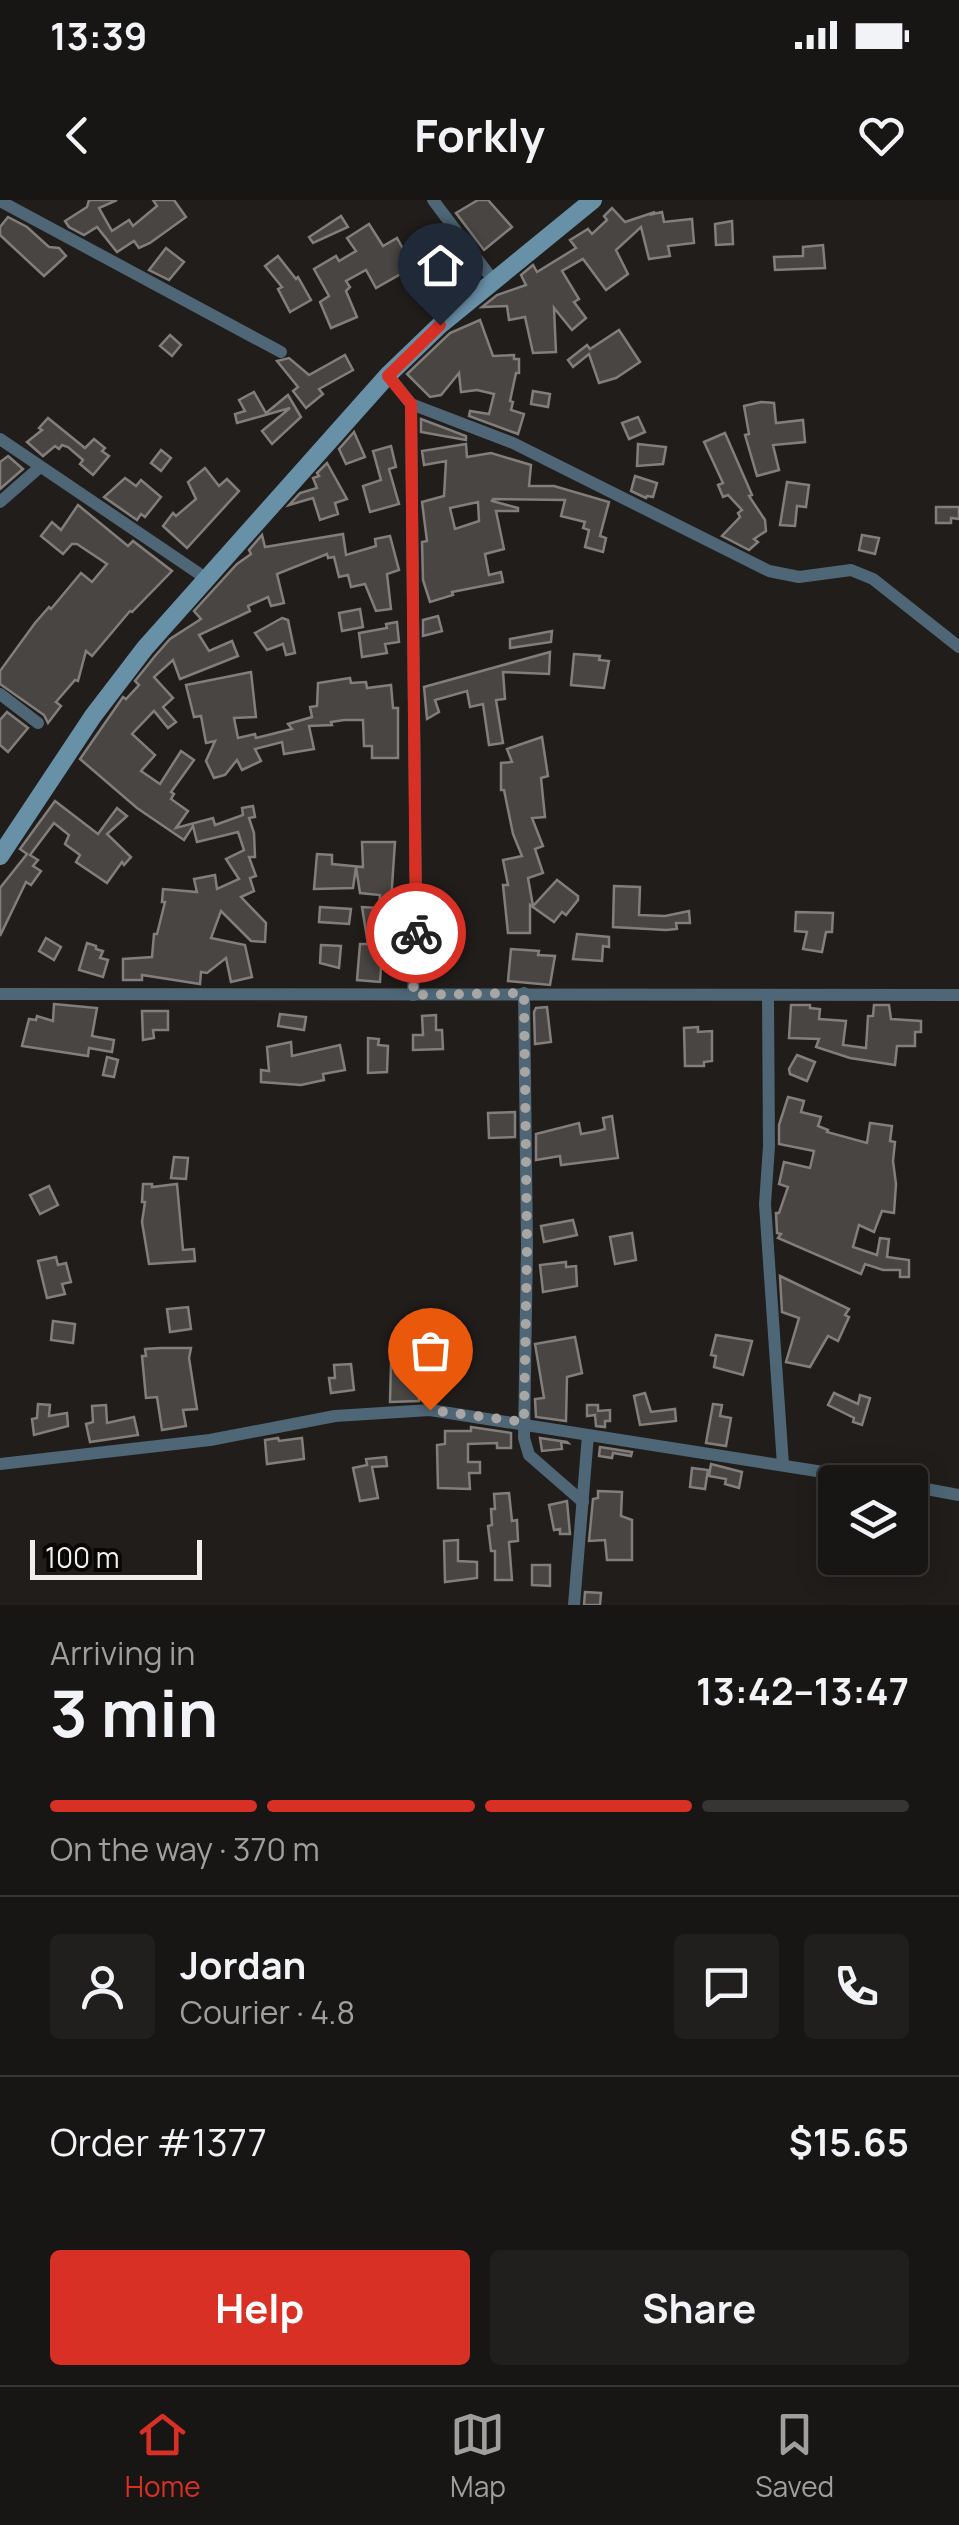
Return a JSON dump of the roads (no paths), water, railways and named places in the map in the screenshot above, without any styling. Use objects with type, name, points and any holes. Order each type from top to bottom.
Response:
[{"type":"main road","points":[[0,856],[5,835],[145,648],[388,376],[493,280],[593,200]]},
{"type":"street","points":[[0,200],[281,352]]},
{"type":"street","points":[[433,200],[493,280]]},
{"type":"street","points":[[388,376],[411,404],[513,443],[769,571],[800,577],[851,570],[873,580],[959,647]]},
{"type":"street","points":[[411,404],[416,909],[413,995]]},
{"type":"street","points":[[0,439],[207,579]]},
{"type":"street","points":[[0,502],[40,467]]},
{"type":"street","points":[[0,694],[38,723]]},
{"type":"street","points":[[524,993],[524,1422],[529,1455],[583,1502]]},
{"type":"street","points":[[0,994],[959,995]]},
{"type":"street","points":[[768,997],[765,1204],[783,1465]]},
{"type":"street","points":[[0,1464],[210,1440],[335,1416],[430,1410],[818,1471]]},
{"type":"street","points":[[574,1605],[588,1435]]},
{"type":"street","points":[[928,1489],[959,1495]]}]
